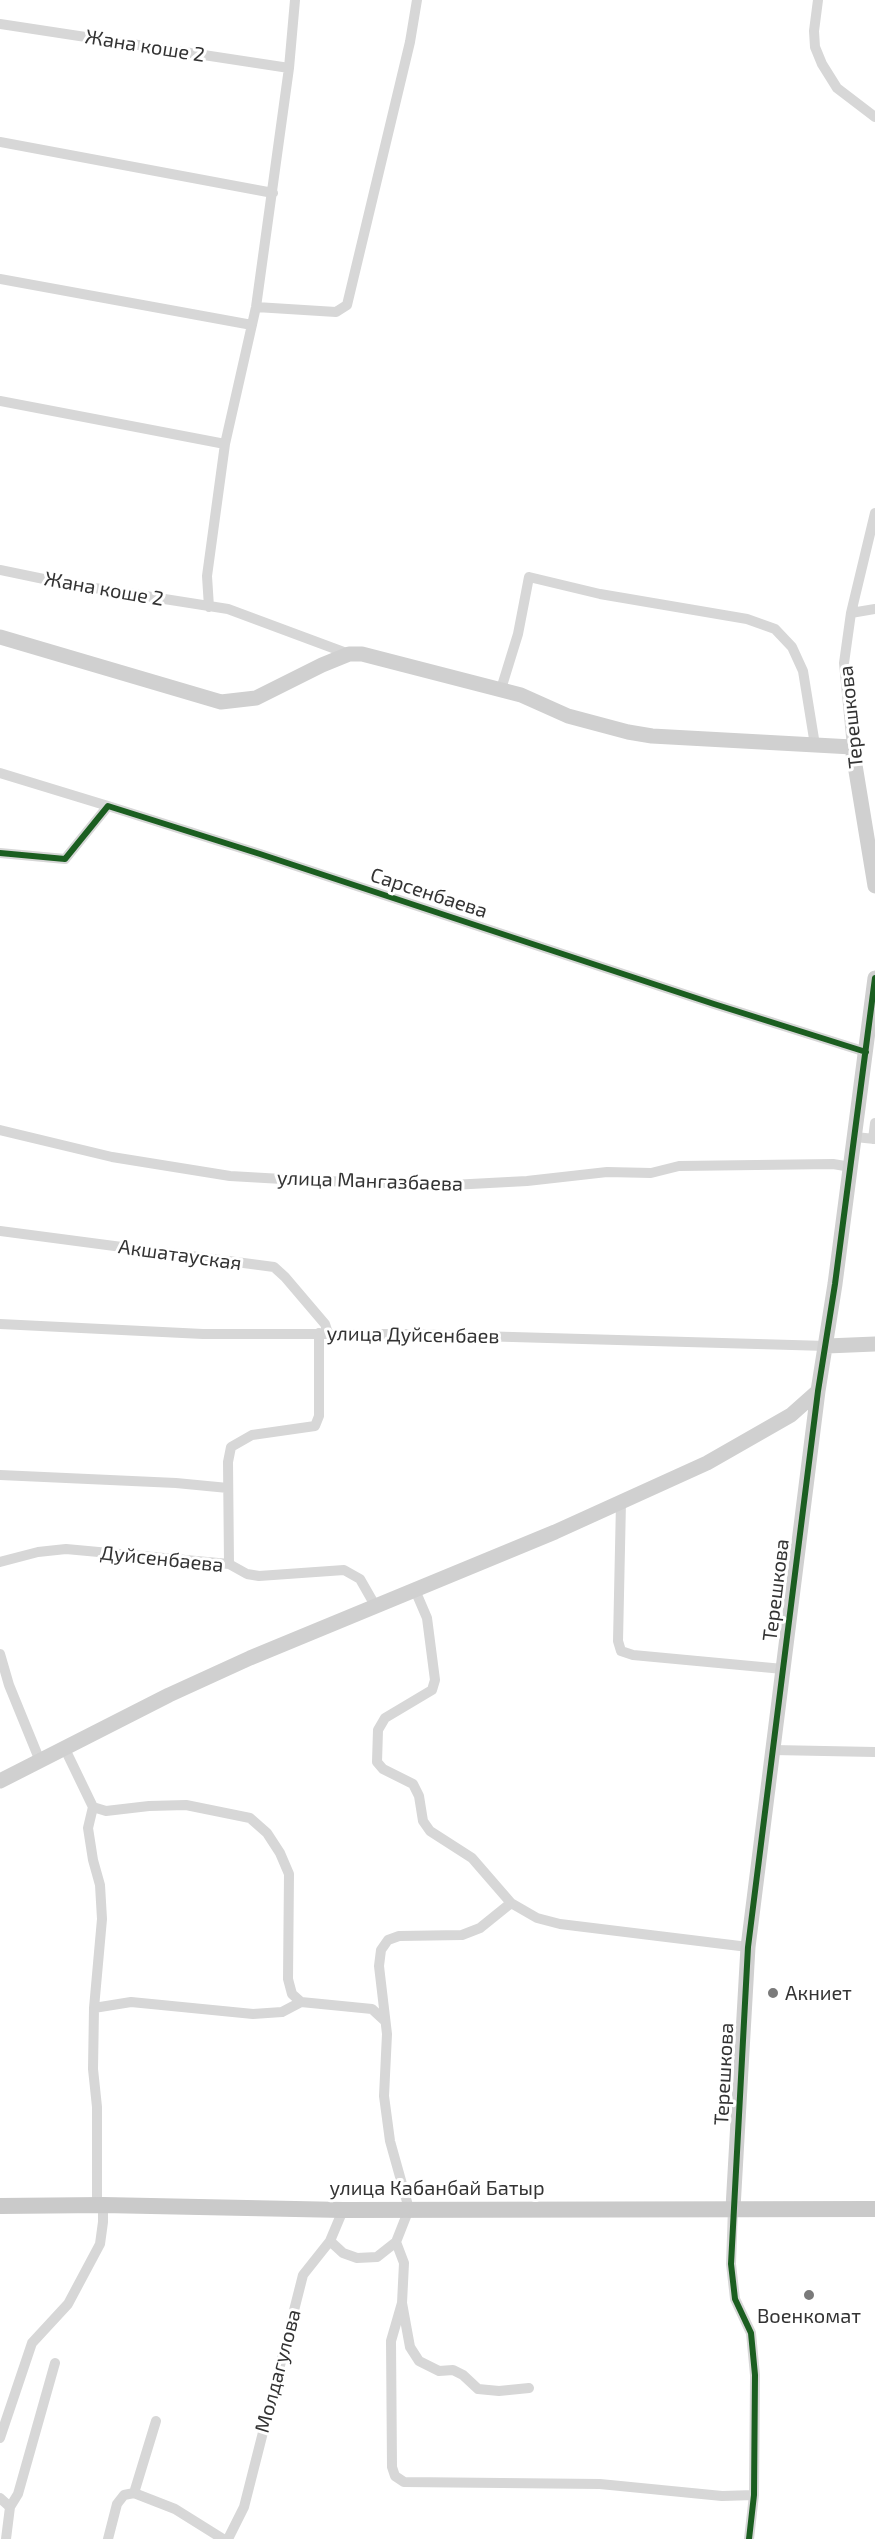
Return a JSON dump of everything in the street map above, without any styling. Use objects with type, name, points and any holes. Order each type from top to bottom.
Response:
[{"type":"main road","name":"улица Кабанбай Батыр","points":[[0,2206],[100,2205],[343,2210],[875,2209]]},
{"type":"street","points":[[209,606],[207,576],[225,444],[256,307],[290,68],[296,0]]},
{"type":"street","points":[[256,307],[336,312],[347,306],[410,42],[417,0]]},
{"type":"street","points":[[818,0],[814,31],[815,47],[822,64],[837,88],[875,117]]},
{"type":"street","name":"Жана коше 2","points":[[0,24],[290,68]]},
{"type":"street","points":[[0,142],[273,193]]},
{"type":"street","points":[[0,279],[252,325]]},
{"type":"street","points":[[0,401],[225,444]]},
{"type":"street","name":"Терешкова","points":[[875,513],[851,613],[844,663],[852,747],[875,886]]},
{"type":"street","name":"Жана коше 2","points":[[0,570],[63,583],[228,609],[349,654]]},
{"type":"street","points":[[501,689],[518,634],[529,577],[600,594],[747,620],[775,629],[792,647],[803,671],[815,745]]},
{"type":"street","points":[[851,613],[875,609]]},
{"type":"street","points":[[0,637],[221,702],[256,698],[322,664],[349,654],[362,654],[521,694],[568,716],[628,732],[652,736],[852,747]]},
{"type":"street","name":"Сарсенбаева","points":[[0,773],[271,858],[714,1005],[866,1052]]},
{"type":"street","points":[[0,853],[64,859],[108,806]]},
{"type":"street","name":"Терешкова","points":[[733,2208],[748,1947],[818,1391],[827,1346],[852,1167],[875,978]]},
{"type":"street","points":[[855,1137],[874,1139],[875,1122]]},
{"type":"street","name":"улица Мангазбаева","points":[[0,1130],[112,1157],[230,1176],[317,1181],[433,1186],[527,1181],[607,1172],[651,1173],[679,1166],[833,1164],[852,1167]]},
{"type":"street","name":"Акшатауская","points":[[0,1231],[274,1267],[325,1324],[323,1333]]},
{"type":"street","name":"улица Дуйсенбаев","points":[[0,1324],[203,1334],[323,1333],[827,1346]]},
{"type":"street","points":[[229,1564],[228,1462],[231,1447],[252,1434],[315,1426],[319,1416],[323,1333]]},
{"type":"street","points":[[827,1346],[875,1344]]},
{"type":"street","points":[[0,1781],[170,1695],[250,1658],[376,1607],[621,1502],[748,1442],[791,1416],[818,1391]]},
{"type":"street","points":[[0,1475],[176,1483],[228,1488]]},
{"type":"street","points":[[621,1502],[618,1641],[621,1651],[633,1655],[783,1669]]},
{"type":"street","name":"Дуйсенбаева","points":[[0,1562],[38,1552],[66,1549],[229,1564],[248,1574],[260,1576],[344,1570],[360,1579],[376,1607]]},
{"type":"street","points":[[415,1590],[427,1618],[435,1680],[432,1690],[385,1718],[378,1730],[377,1762],[383,1769],[413,1784],[423,1821],[430,1830],[472,1858],[511,1904],[537,1918],[560,1924],[748,1947]]},
{"type":"street","points":[[0,1654],[5,1685],[40,1761]]},
{"type":"street","points":[[0,2438],[32,2343],[68,2304],[100,2244],[103,2222],[100,2205],[98,2107],[93,2069],[94,2008],[102,1918],[100,1885],[88,1828],[93,1807],[65,1749]]},
{"type":"street","points":[[773,1750],[875,1752]]},
{"type":"street","points":[[93,1807],[106,1811],[186,1805],[250,1818],[267,1833],[280,1853],[289,1874],[288,1979],[292,1994],[301,2002]]},
{"type":"street","points":[[330,2241],[343,2253],[357,2258],[377,2257],[396,2242],[409,2209],[390,2141],[384,2096],[387,2034],[379,1966],[381,1950],[388,1940],[413,1934],[462,1935],[480,1928],[511,1904]]},
{"type":"street","points":[[94,2008],[131,2002],[252,2014],[282,2012],[301,2002],[372,2009],[385,2020]]},
{"type":"street","points":[[733,2208],[731,2264],[735,2299],[751,2333],[755,2374],[754,2495],[749,2539]]},
{"type":"street","name":"Молдагулова","points":[[228,2539],[244,2507],[303,2275],[330,2241],[343,2210]]},
{"type":"street","points":[[396,2242],[404,2263],[402,2303],[410,2347],[419,2361],[439,2371],[453,2370],[464,2375],[478,2389],[499,2391],[529,2388]]},
{"type":"street","points":[[402,2303],[391,2341],[392,2467],[395,2476],[404,2482],[600,2484],[722,2496],[754,2495]]},
{"type":"street","points":[[6,2539],[10,2507],[18,2494],[55,2363]]},
{"type":"street","points":[[134,2493],[156,2421]]},
{"type":"street","points":[[108,2539],[117,2504],[124,2495],[134,2493],[175,2509],[223,2539]]},
{"type":"street","points":[[0,2498],[10,2507]]},
{"type":"cycle path","points":[[0,853],[65,859],[108,806],[866,1052]]},
{"type":"cycle path","points":[[749,2539],[754,2495],[755,2375],[751,2333],[735,2299],[731,2264],[748,1947],[818,1391],[835,1284],[875,978]]},
{"type":"place","name":"Акниет","points":[[773,1993]]},
{"type":"place","name":"Военкомат","points":[[809,2295]]}]
